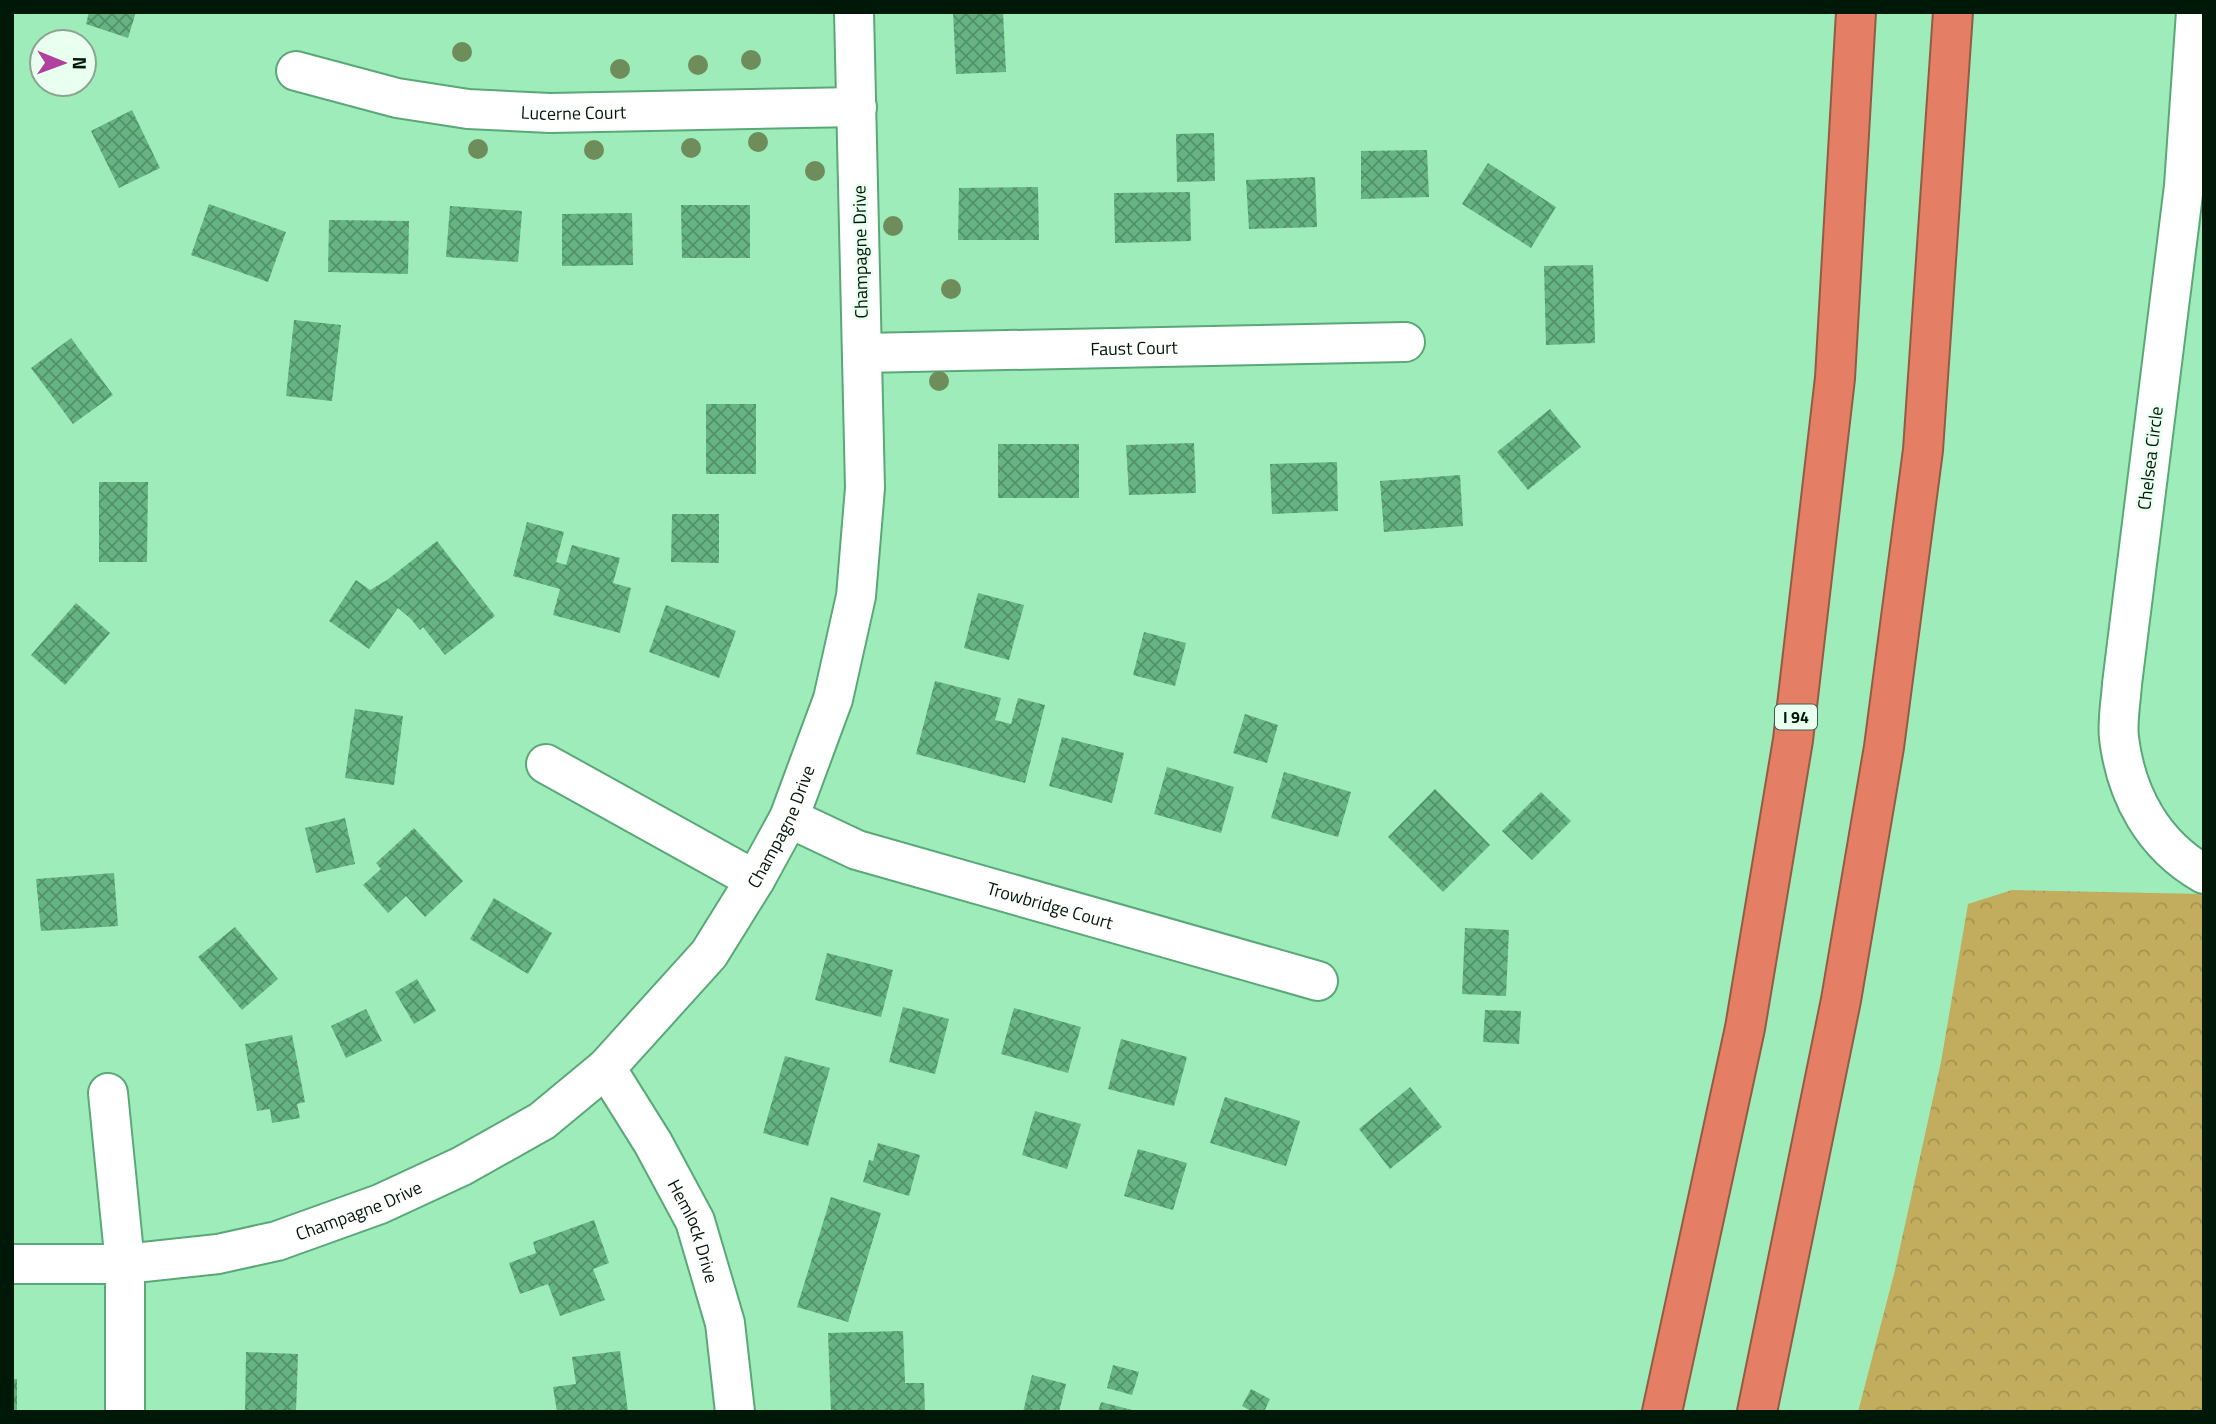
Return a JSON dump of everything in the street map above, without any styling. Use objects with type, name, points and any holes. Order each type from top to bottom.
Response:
[{"type":"highway","name":"I 94","points":[[1662,1412],[1745,1028],[1793,740],[1835,378],[1856,12]]},
{"type":"highway","points":[[1757,1412],[1842,1000],[1884,747],[1923,450],[1953,12]]},
{"type":"street","name":"Champagne Drive","points":[[12,1264],[125,1264],[218,1254],[277,1241],[380,1204],[462,1166],[542,1121],[606,1068],[709,954],[755,880],[789,817],[833,699],[856,596],[865,488],[854,12]]},
{"type":"street","name":"Chelsea Circle","points":[[2196,12],[2184,186],[2122,684],[2119,736],[2131,792],[2154,830],[2182,861],[2204,874]]},
{"type":"street","name":"Lucerne Court","points":[[296,71],[397,99],[468,109],[550,113],[857,107]]},
{"type":"street","name":"Faust Court","points":[[863,353],[1405,342]]},
{"type":"street","points":[[546,764],[755,880]]},
{"type":"street","name":"Trowbridge Court","points":[[789,817],[858,850],[1318,981]]},
{"type":"street","name":"Hemlock Drive","points":[[606,1068],[653,1143],[695,1221],[725,1323],[734,1412]]},
{"type":"street","points":[[108,1093],[125,1264],[125,1412]]},
{"type":"green space","points":[[2012,890],[2204,894],[2204,1412],[1858,1412],[1895,1270],[1941,1062],[1968,904]]},
{"type":"building","points":[[89,12],[136,12],[128,38],[86,24]]},
{"type":"building","points":[[953,12],[1003,12],[1006,72],[956,74]]},
{"type":"building","points":[[132,110],[160,168],[119,188],[91,131]]},
{"type":"building","points":[[1214,133],[1215,181],[1177,182],[1176,134]]},
{"type":"building","points":[[1427,150],[1429,197],[1361,199],[1361,151]]},
{"type":"building","points":[[1488,163],[1556,207],[1531,248],[1462,204]]},
{"type":"building","points":[[1315,177],[1317,227],[1249,229],[1246,180]]},
{"type":"building","points":[[1038,187],[1039,240],[958,240],[959,188]]},
{"type":"building","points":[[1190,192],[1191,241],[1115,243],[1114,193]]},
{"type":"building","points":[[209,204],[286,232],[268,282],[191,255]]},
{"type":"building","points":[[681,205],[750,205],[750,258],[682,258]]},
{"type":"building","points":[[450,206],[522,211],[518,262],[446,257]]},
{"type":"building","points":[[632,213],[633,265],[562,266],[562,214]]},
{"type":"building","points":[[329,220],[409,221],[408,274],[328,272]]},
{"type":"building","points":[[1593,265],[1595,343],[1546,345],[1544,266]]},
{"type":"building","points":[[294,320],[341,325],[332,401],[286,396]]},
{"type":"building","points":[[71,338],[113,395],[73,424],[31,368]]},
{"type":"building","points":[[706,404],[756,404],[756,474],[706,474]]},
{"type":"building","points":[[1550,409],[1581,447],[1528,490],[1497,452]]},
{"type":"building","points":[[1194,443],[1196,493],[1129,495],[1126,445]]},
{"type":"building","points":[[998,444],[1079,444],[1079,498],[998,498]]},
{"type":"building","points":[[1337,462],[1338,511],[1272,514],[1270,464]]},
{"type":"building","points":[[1460,475],[1463,526],[1384,532],[1380,481]]},
{"type":"building","points":[[99,482],[148,482],[147,562],[99,562]]},
{"type":"building","points":[[672,514],[719,514],[719,563],[671,562]]},
{"type":"building","points":[[527,522],[564,532],[556,562],[566,565],[572,545],[620,558],[613,583],[631,588],[620,633],[553,615],[560,589],[513,576]]},
{"type":"building","points":[[437,541],[495,616],[445,655],[423,627],[420,630],[398,608],[369,649],[329,621],[356,580],[370,590]]},
{"type":"building","points":[[978,593],[1024,605],[1009,660],[964,648]]},
{"type":"building","points":[[76,603],[110,633],[65,685],[31,655]]},
{"type":"building","points":[[666,605],[736,631],[719,678],[649,652]]},
{"type":"building","points":[[1144,632],[1186,643],[1175,686],[1133,675]]},
{"type":"building","points":[[935,681],[1001,698],[995,720],[1011,724],[1018,698],[1045,705],[1025,783],[916,754]]},
{"type":"building","points":[[355,709],[403,716],[394,785],[345,778]]},
{"type":"building","points":[[1245,714],[1278,725],[1267,763],[1233,753]]},
{"type":"building","points":[[1062,737],[1124,753],[1112,803],[1049,786]]},
{"type":"building","points":[[1167,767],[1234,787],[1221,833],[1154,814]]},
{"type":"building","points":[[1284,772],[1351,792],[1338,837],[1271,818]]},
{"type":"building","points":[[1435,789],[1490,845],[1443,892],[1388,837]]},
{"type":"building","points":[[1541,792],[1571,821],[1532,860],[1502,831]]},
{"type":"building","points":[[345,818],[355,864],[316,873],[305,828]]},
{"type":"building","points":[[414,828],[463,881],[425,917],[406,896],[388,913],[363,885],[381,869],[376,863]]},
{"type":"building","points":[[114,873],[118,926],[41,931],[36,879]]},
{"type":"building","points":[[494,898],[552,933],[528,974],[470,939]]},
{"type":"building","points":[[235,927],[278,979],[242,1010],[198,957]]},
{"type":"building","points":[[1465,928],[1509,930],[1506,996],[1462,994]]},
{"type":"building","points":[[827,953],[893,970],[881,1017],[815,1000]]},
{"type":"building","points":[[417,979],[436,1011],[414,1024],[395,992]]},
{"type":"building","points":[[903,1007],[949,1019],[935,1074],[889,1062]]},
{"type":"building","points":[[1014,1008],[1081,1027],[1068,1073],[1001,1054]]},
{"type":"building","points":[[366,1009],[382,1041],[346,1058],[331,1026]]},
{"type":"building","points":[[1485,1010],[1521,1011],[1519,1044],[1483,1042]]},
{"type":"building","points":[[292,1035],[305,1102],[297,1104],[300,1118],[272,1123],[270,1109],[257,1111],[245,1044]]},
{"type":"building","points":[[1121,1039],[1187,1057],[1174,1106],[1108,1089]]},
{"type":"building","points":[[785,1056],[830,1068],[808,1146],[763,1133]]},
{"type":"building","points":[[1410,1087],[1442,1127],[1390,1169],[1359,1129]]},
{"type":"building","points":[[1225,1097],[1300,1121],[1286,1166],[1210,1143]]},
{"type":"building","points":[[1035,1111],[1081,1124],[1067,1169],[1022,1155]]},
{"type":"building","points":[[878,1143],[920,1155],[909,1196],[863,1182],[869,1160],[873,1161]]},
{"type":"building","points":[[1138,1149],[1187,1163],[1173,1210],[1124,1196]]},
{"type":"building","points":[[831,1197],[881,1213],[848,1322],[797,1307]]},
{"type":"building","points":[[594,1220],[609,1263],[593,1269],[605,1300],[560,1316],[548,1284],[520,1294],[509,1263],[536,1253],[533,1242]]},
{"type":"building","points":[[903,1331],[905,1383],[924,1383],[925,1412],[831,1412],[828,1333]]},
{"type":"building","points":[[620,1351],[628,1412],[557,1412],[553,1387],[576,1384],[572,1357]]},
{"type":"building","points":[[246,1352],[298,1354],[296,1412],[245,1412]]},
{"type":"building","points":[[1113,1365],[1139,1372],[1132,1395],[1107,1388]]},
{"type":"building","points":[[1032,1375],[1066,1384],[1059,1412],[1023,1412]]},
{"type":"building","points":[[12,1379],[17,1379],[17,1412],[12,1412]]},
{"type":"building","points":[[1251,1389],[1270,1399],[1264,1412],[1253,1412],[1242,1406]]},
{"type":"building","points":[[1101,1402],[1136,1411],[1136,1412],[1098,1412]]}]
